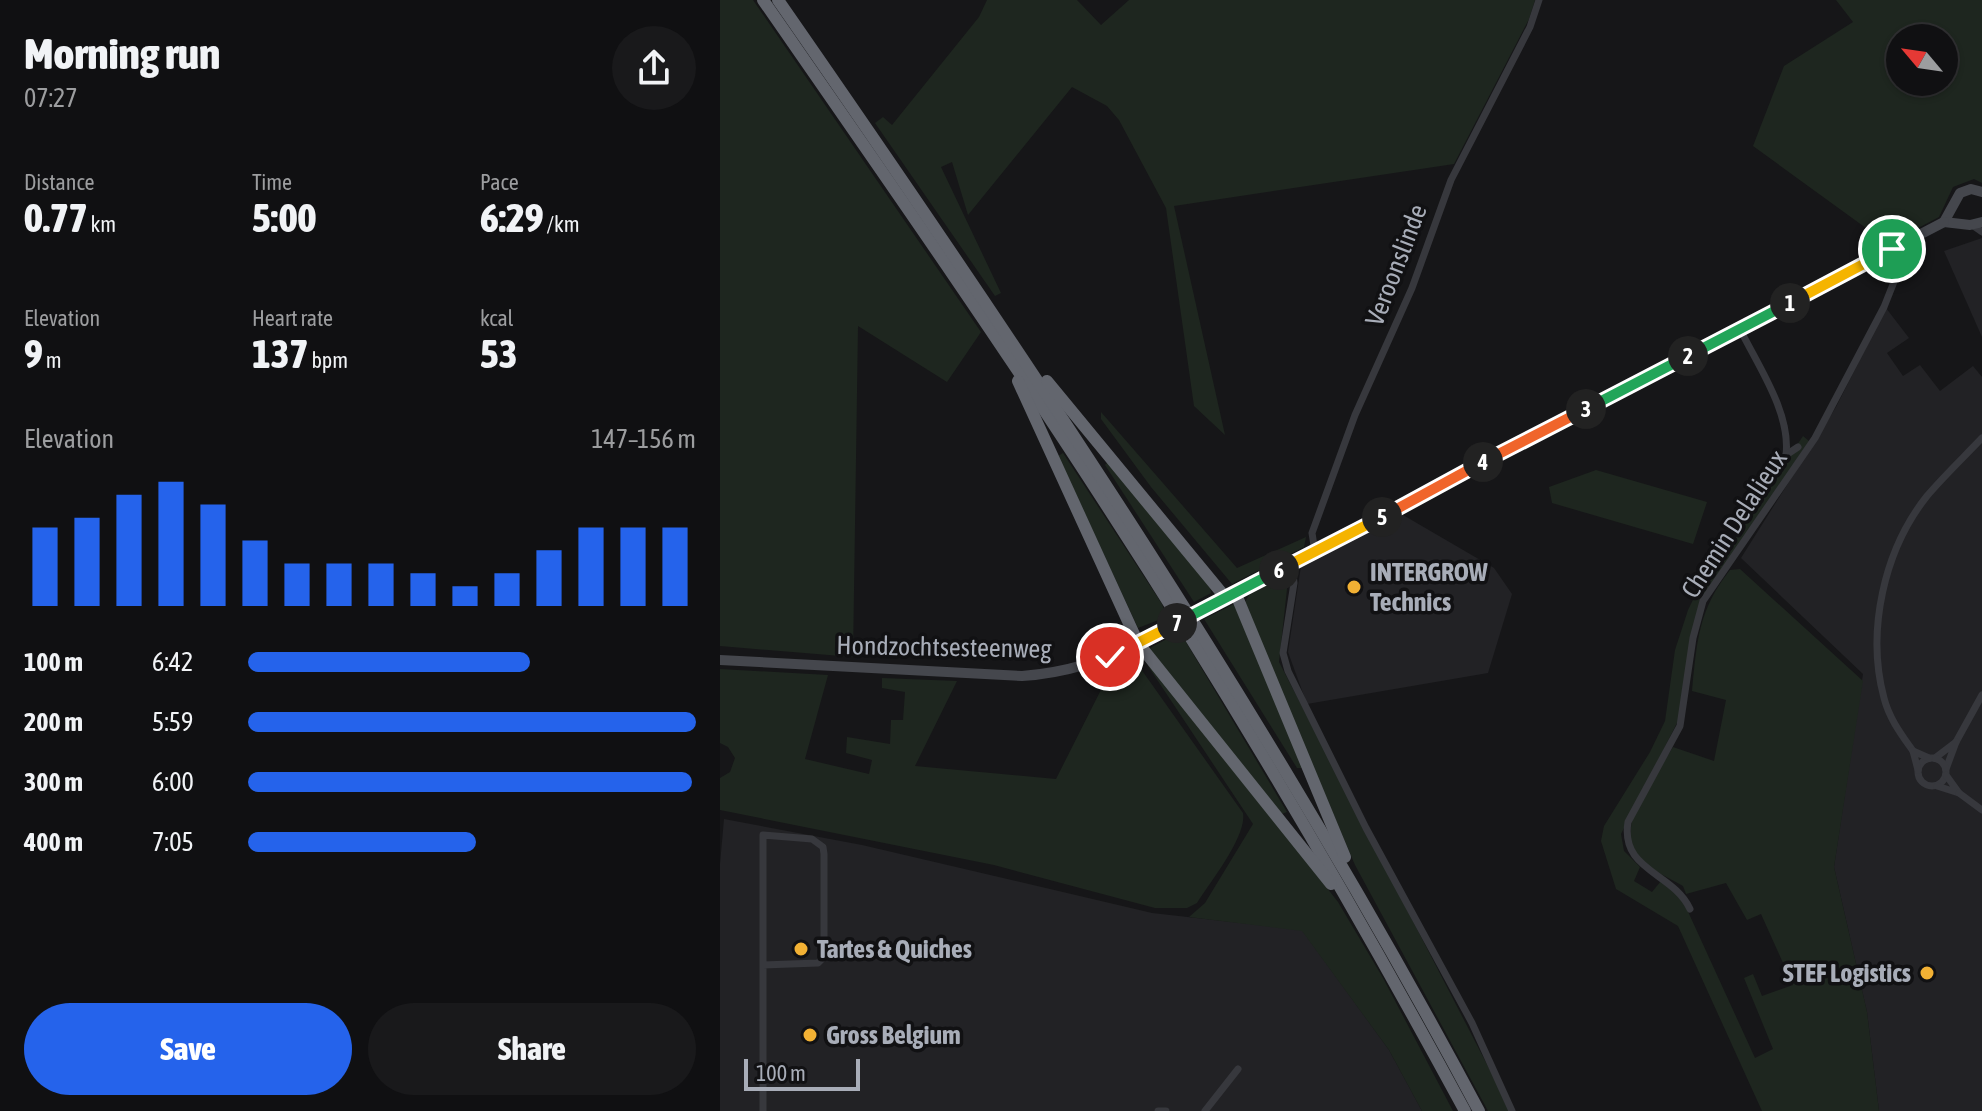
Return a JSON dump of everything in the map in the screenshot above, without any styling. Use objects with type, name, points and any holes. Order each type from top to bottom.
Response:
[{"type":"highway","points":[[763,0],[1008,355],[1193,641],[1376,948],[1465,1111]]},
{"type":"highway","points":[[778,0],[1033,370],[1202,633],[1381,932],[1479,1111]]},
{"type":"highway","points":[[1008,355],[1141,641],[1296,838],[1335,890],[1359,931],[1376,948]]},
{"type":"highway","points":[[1033,370],[1054,386],[1225,597],[1381,932]]},
{"type":"main road","points":[[1972,223],[1944,222],[1965,190],[1982,192]]},
{"type":"main road","points":[[1953,205],[1955,215],[1972,223]]},
{"type":"main road","name":"Hondzochtsesteenweg","points":[[720,660],[1022,676],[1063,672],[1110,657],[1944,222]]},
{"type":"street","name":"Veroonslinde","points":[[1315,552],[1312,533],[1355,415],[1412,288],[1446,191],[1530,27],[1539,0]]},
{"type":"street","points":[[1972,223],[1982,232]]},
{"type":"street","name":"Chemin Delalieux","points":[[1690,909],[1678,891],[1636,861],[1625,837],[1628,822],[1680,726],[1693,638],[1703,601],[1815,438],[1884,307],[1911,239]]},
{"type":"street","points":[[1740,329],[1781,416],[1788,441],[1786,455],[1798,447]]},
{"type":"street","points":[[1982,438],[1926,497],[1903,535],[1887,571],[1879,614],[1879,677],[1891,720],[1913,751],[1923,783],[1959,793],[1982,810]]},
{"type":"street","points":[[1292,563],[1295,576],[1283,653],[1288,671],[1387,868],[1472,1023],[1512,1111]]},
{"type":"street","points":[[1937,786],[1946,772],[1956,742],[1982,695]]},
{"type":"street","points":[[1918,770],[1956,742]]},
{"type":"street","points":[[1913,751],[1932,758],[1946,772],[1959,793]]},
{"type":"street","points":[[763,965],[818,963],[824,957],[824,854],[823,847],[812,839],[763,835],[763,965],[763,1111]]},
{"type":"street","points":[[1205,1111],[1238,1069]]},
{"type":"street","points":[[1158,1111],[1166,1111]]},
{"type":"shaded area","points":[[720,0],[753,0],[981,332],[947,382],[858,326],[853,657],[720,646]]},
{"type":"shaded area","points":[[987,0],[1077,0],[1101,25],[1129,0],[1535,0],[1529,19],[1454,164],[1174,206],[1225,435],[1194,406],[1166,208],[1119,120],[1107,106],[1072,87],[968,215],[952,162],[941,167],[1001,293],[995,296],[875,123],[883,117],[892,125],[979,17]]},
{"type":"shaded area","points":[[1836,0],[1982,0],[1982,183],[1974,179],[1953,187],[1939,217],[1888,244],[1753,146],[1784,66],[1853,22]]},
{"type":"shaded area","points":[[1982,238],[1982,337],[1944,251]]},
{"type":"shaded area","points":[[1886,308],[1909,338],[1887,353],[1903,376],[1920,365],[1940,391],[1973,366],[1982,377],[1982,1111],[1879,1111],[1867,1012],[1834,867],[1863,674],[1741,558],[1836,407]]},
{"type":"shaded area","points":[[1101,412],[1237,568],[1306,537],[1304,547],[1232,584],[1151,487],[1101,419]]},
{"type":"shaded area","points":[[1803,436],[1809,441],[1697,612],[1683,711],[1621,834],[1624,851],[1640,867],[1634,881],[1652,892],[1661,881],[1677,893],[1685,905],[1755,1058],[1773,1049],[1744,978],[1753,974],[1762,996],[1793,985],[1761,914],[1747,920],[1726,883],[1686,894],[1683,886],[1655,871],[1641,859],[1633,846],[1631,832],[1639,802],[1673,747],[1714,761],[1726,700],[1692,691],[1696,657],[1701,627],[1711,599],[1730,570],[1740,569],[1863,681],[1834,867],[1867,1012],[1879,1111],[1762,1111],[1678,926],[1616,889],[1601,841],[1604,826],[1650,752],[1665,721],[1675,650],[1688,610],[1712,561],[1719,562]]},
{"type":"shaded area","points":[[1063,453],[1162,604],[1165,613],[1161,619],[1138,628],[1058,456]]},
{"type":"shaded area","points":[[1109,461],[1210,585],[1211,593],[1194,602],[1105,465]]},
{"type":"shaded area","points":[[1596,470],[1707,502],[1693,544],[1552,503],[1549,487]]},
{"type":"shaded area","points":[[1403,515],[1494,568],[1512,594],[1488,673],[1307,704],[1288,652],[1301,566]]},
{"type":"shaded area","points":[[1282,576],[1288,580],[1279,662],[1511,1111],[1488,1111],[1355,865],[1244,604],[1249,595]]},
{"type":"shaded area","points":[[1234,604],[1304,768],[1297,768],[1204,619]]},
{"type":"shaded area","points":[[1180,632],[1287,812],[1282,814],[1148,649]]},
{"type":"shaded area","points":[[1136,662],[1243,813],[1243,823],[1227,858],[1197,903],[1187,908],[1155,908],[994,865],[720,810],[720,778],[730,772],[735,758],[728,747],[720,743],[720,669],[828,675],[805,759],[869,774],[872,760],[846,753],[847,737],[890,744],[891,720],[903,720],[905,692],[882,688],[882,678],[957,681],[915,766],[1056,779],[1113,666]]},
{"type":"shaded area","points":[[1150,663],[1338,902],[1383,978],[1453,1111],[1422,1111],[1389,1050],[1302,931],[1189,917],[1205,903],[1253,824],[1148,666]]},
{"type":"shaded area","points":[[724,819],[862,845],[1152,913],[1302,930],[1389,1050],[1422,1111],[720,1111],[720,864]]},
{"type":"place","name":"INTERGROW Technics","points":[[1354,587]]},
{"type":"place","name":"Tartes & Quiches","points":[[801,949]]},
{"type":"place","name":"STEF Logistics","points":[[1927,973]]},
{"type":"place","name":"Gross Belgium","points":[[810,1035]]},
{"type":"route","points":[[1110,657],[1892,249]]}]
